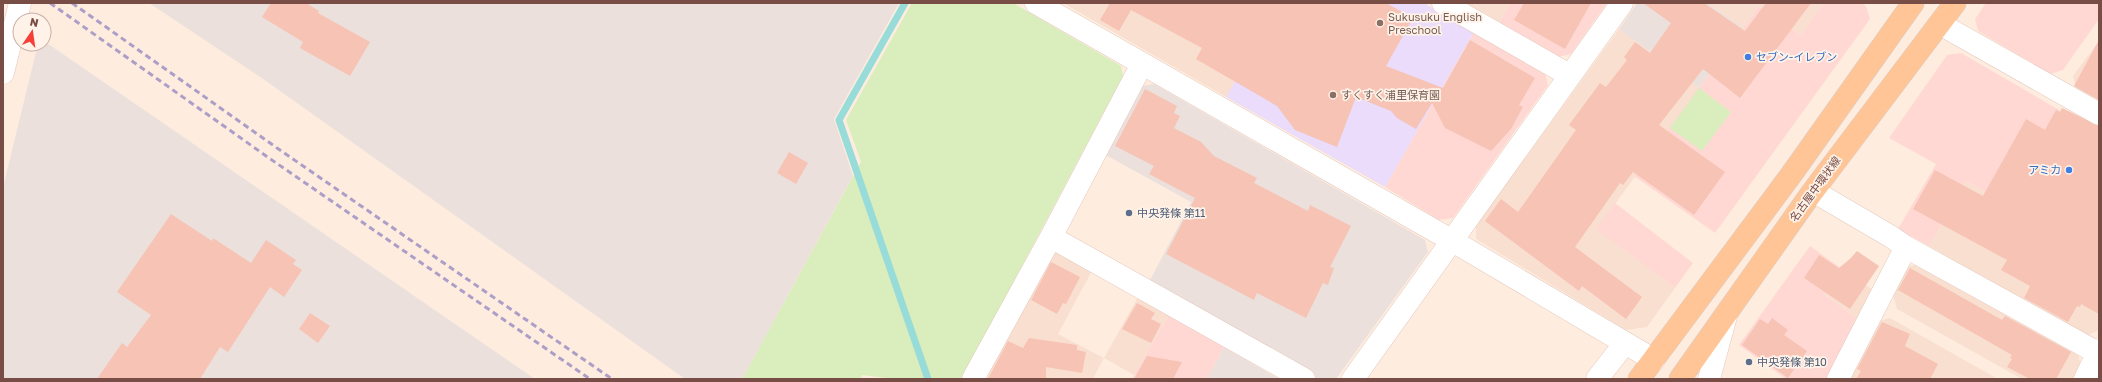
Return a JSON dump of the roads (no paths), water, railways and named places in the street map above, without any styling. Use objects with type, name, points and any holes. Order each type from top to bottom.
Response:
[{"type":"main road","name":"名古屋中環状線","points":[[1680,379],[1813,191],[1955,3]]},
{"type":"main road","points":[[1639,379],[1791,175],[1906,5]]},
{"type":"street","points":[[3,73],[20,3]]},
{"type":"street","points":[[1036,3],[1452,240],[1654,360]]},
{"type":"street","points":[[1443,3],[1569,75]]},
{"type":"street","points":[[1353,379],[1569,75],[1622,3]]},
{"type":"street","points":[[1940,24],[2099,114]]},
{"type":"street","points":[[973,379],[1051,237],[1142,64]]},
{"type":"street","points":[[1813,191],[1906,247],[2098,352],[2085,379]]},
{"type":"street","points":[[1051,237],[1304,379]]},
{"type":"street","points":[[1838,379],[1906,247]]},
{"type":"street","points":[[1709,379],[1726,316]]},
{"type":"street","points":[[1597,379],[1625,343]]},
{"type":"waterway","points":[[905,3],[839,120],[928,379]]},
{"type":"railway","points":[[50,3],[269,158],[590,379]]},
{"type":"railway","points":[[72,3],[277,148],[612,379]]},
{"type":"place","name":"Sukusuku English Preschool","points":[[1380,23]]},
{"type":"place","name":"セブン-イレブン","points":[[1748,57]]},
{"type":"place","name":"すくすく浦里保育園","points":[[1333,95]]},
{"type":"place","name":"アミカ","points":[[2069,170]]},
{"type":"place","name":"中央発條 第11","points":[[1129,213]]},
{"type":"place","name":"中央発條 第10","points":[[1749,362]]}]
